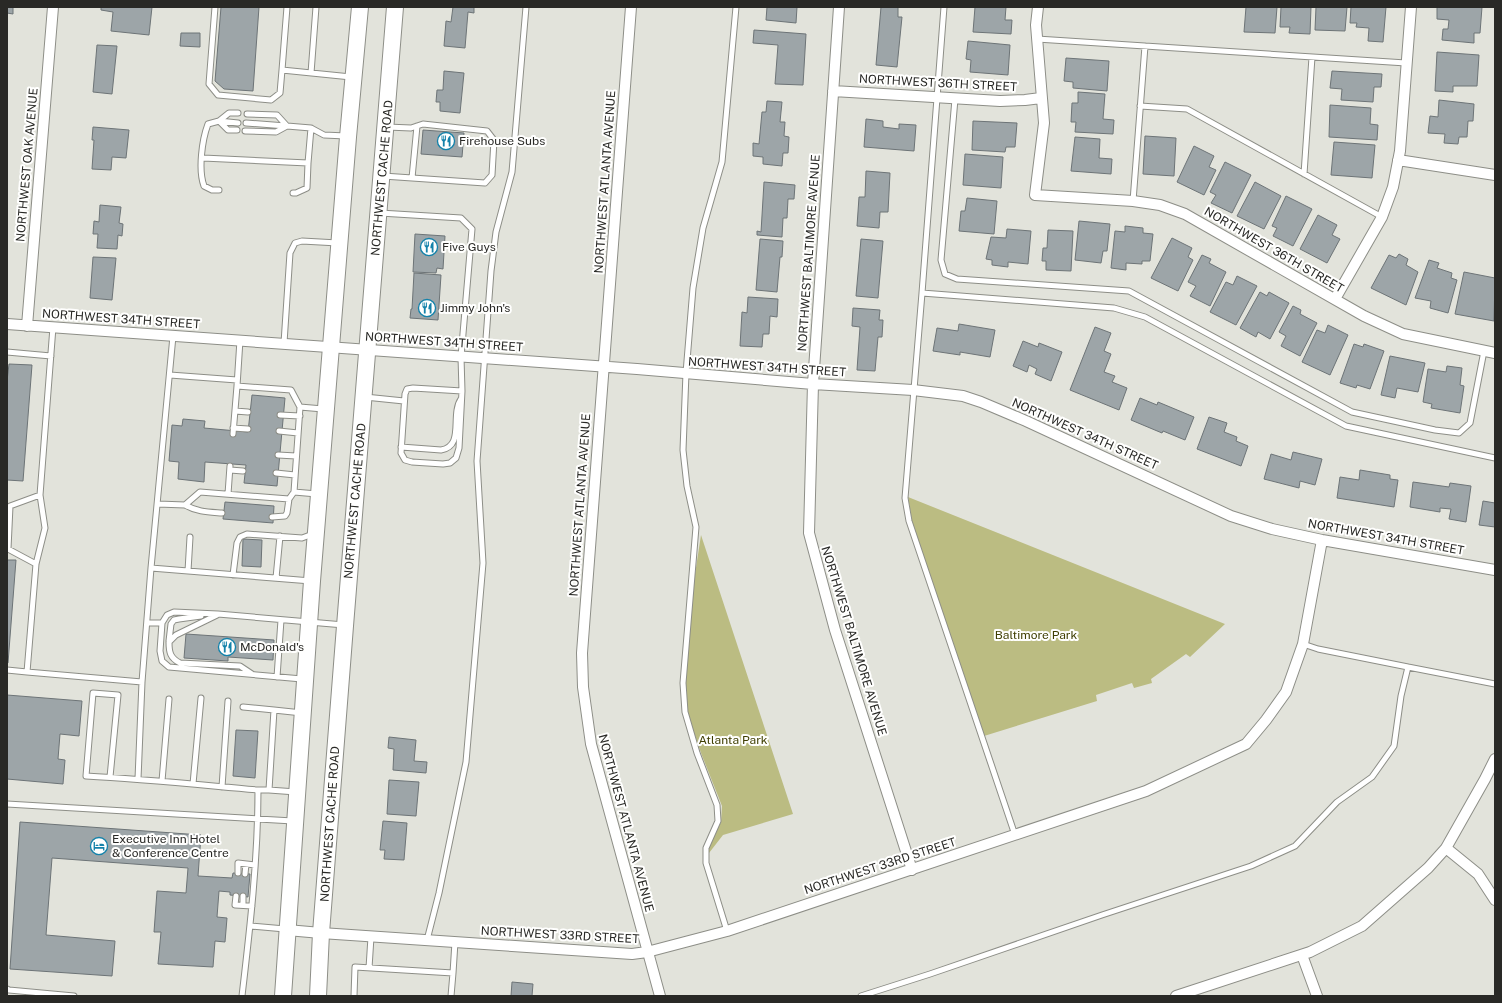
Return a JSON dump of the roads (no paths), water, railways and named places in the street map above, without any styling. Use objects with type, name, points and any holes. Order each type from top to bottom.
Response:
[{"type":"main road","points":[[283,996],[312,581],[339,243],[360,7]]},
{"type":"main road","name":"NORTHWEST CACHE ROAD","points":[[318,996],[321,933],[395,7]]},
{"type":"street","name":"NORTHWEST OAK AVENUE","points":[[27,326],[53,7]]},
{"type":"street","name":"NORTHWEST ATLANTA AVENUE","points":[[631,7],[582,653],[583,687],[590,744],[660,996]]},
{"type":"street","name":"NORTHWEST BALTIMORE AVENUE","points":[[839,7],[812,384],[809,532],[835,630],[912,870]]},
{"type":"street","points":[[1038,7],[1036,25],[1042,98]]},
{"type":"street","points":[[1334,299],[1382,217],[1393,187],[1398,160],[1411,7]]},
{"type":"street","name":"NORTHWEST 36TH STREET","points":[[833,91],[1000,101],[1042,98],[1044,122],[1035,195],[1133,201],[1160,205],[1185,214],[1364,316],[1403,334],[1495,353]]},
{"type":"street","points":[[1398,160],[1495,174]]},
{"type":"street","name":"NORTHWEST 34TH STREET","points":[[7,324],[368,349],[812,384],[913,390],[963,396],[1026,421],[1231,516],[1272,529],[1322,540],[1495,570]]},
{"type":"street","name":"NORTHWEST 33RD STREET","points":[[287,930],[632,954],[647,952],[727,931],[1146,791],[1246,744],[1266,720],[1286,692],[1303,644],[1322,540]]},
{"type":"street","points":[[1176,996],[1310,952],[1362,926],[1428,868],[1446,848],[1486,779],[1495,759]]},
{"type":"street","points":[[1446,848],[1478,874],[1495,900]]},
{"type":"street","points":[[1302,955],[1317,996]]},
{"type":"lane","points":[[215,7],[209,84],[218,95],[270,100],[280,93],[287,7]]},
{"type":"lane","points":[[311,73],[316,7]]},
{"type":"lane","points":[[427,940],[439,893],[466,762],[483,563],[477,461],[491,271],[496,232],[512,172],[526,7]]},
{"type":"lane","points":[[727,931],[706,863],[706,848],[718,821],[717,805],[697,753],[685,712],[684,690],[696,526],[687,486],[683,450],[686,373],[693,288],[703,228],[722,162],[736,7]]},
{"type":"lane","points":[[944,7],[905,498],[909,521],[1016,835]]},
{"type":"lane","points":[[1037,38],[1406,63]]},
{"type":"lane","points":[[1133,201],[1145,46]]},
{"type":"lane","points":[[1304,174],[1312,57]]},
{"type":"lane","points":[[282,70],[354,77]]},
{"type":"lane","points":[[955,98],[941,260],[945,274],[957,279],[1129,291],[1352,412],[1435,430],[1459,433],[1470,423],[1484,351]]},
{"type":"lane","points":[[1140,106],[1187,110],[1382,217]]},
{"type":"lane","points":[[219,122],[229,113],[238,113]]},
{"type":"lane","points":[[247,114],[277,115],[288,126]]},
{"type":"lane","points":[[219,122],[228,130],[236,130]]},
{"type":"lane","points":[[219,190],[212,190],[204,186],[201,178],[204,136],[208,124],[219,122],[238,123]]},
{"type":"lane","points":[[246,123],[310,128],[324,135],[348,137]]},
{"type":"lane","points":[[382,176],[485,183],[492,175],[494,140],[487,131],[423,124],[411,128],[386,127]]},
{"type":"lane","points":[[245,131],[276,132],[288,126]]},
{"type":"lane","points":[[412,178],[417,126]]},
{"type":"lane","points":[[293,193],[307,188],[310,128]]},
{"type":"lane","points":[[203,158],[308,163]]},
{"type":"lane","points":[[379,213],[461,218],[472,229],[461,357],[462,391],[462,398],[456,458],[450,463],[443,464],[408,461],[402,457],[401,447],[404,401],[407,389],[413,388],[462,391]]},
{"type":"lane","points":[[284,343],[290,253],[292,248],[295,243],[302,241],[339,243]]},
{"type":"lane","points":[[922,293],[1114,308],[1145,317],[1346,426],[1495,458]]},
{"type":"lane","points":[[27,672],[36,564],[45,528],[40,495],[53,327]]},
{"type":"lane","points":[[138,779],[142,682],[151,568],[173,336]]},
{"type":"lane","points":[[240,340],[233,431],[248,429]]},
{"type":"lane","points":[[7,352],[51,356]]},
{"type":"lane","points":[[170,374],[237,380]]},
{"type":"lane","points":[[237,386],[291,390],[300,407],[294,492],[289,499],[287,513],[285,516],[272,517]]},
{"type":"lane","points":[[364,397],[404,401]]},
{"type":"lane","points":[[401,447],[441,450],[448,449],[452,446],[455,440],[457,404],[462,398]]},
{"type":"lane","points":[[300,407],[326,409]]},
{"type":"lane","points":[[235,411],[248,412]]},
{"type":"lane","points":[[280,415],[300,416]]},
{"type":"lane","points":[[279,431],[298,433]]},
{"type":"lane","points":[[278,455],[296,456]]},
{"type":"lane","points":[[228,494],[230,468],[243,471]]},
{"type":"lane","points":[[276,473],[295,475]]},
{"type":"lane","points":[[185,505],[200,492],[289,499]]},
{"type":"lane","points":[[294,492],[319,494]]},
{"type":"lane","points":[[36,564],[8,549],[10,506],[40,495]]},
{"type":"lane","points":[[158,504],[185,505],[202,512],[222,513]]},
{"type":"lane","points":[[233,574],[237,543],[240,536],[247,534],[302,538],[316,532]]},
{"type":"lane","points":[[276,578],[280,536]]},
{"type":"lane","points":[[188,571],[190,537]]},
{"type":"lane","points":[[151,568],[312,581]]},
{"type":"lane","points":[[305,679],[169,667],[162,661],[160,651],[162,623],[167,615],[174,612],[218,614],[345,626]]},
{"type":"lane","points":[[169,642],[176,635],[218,614]]},
{"type":"lane","points":[[218,614],[179,618],[174,620],[171,624],[169,652],[175,660],[180,663],[240,666],[253,675]]},
{"type":"lane","points":[[277,677],[281,620]]},
{"type":"lane","points":[[147,623],[162,623]]},
{"type":"lane","points":[[1303,644],[1318,649],[1495,684]]},
{"type":"lane","points":[[862,996],[1251,866],[1295,846],[1337,802],[1372,777],[1394,746],[1401,696],[1408,667]]},
{"type":"lane","points":[[7,670],[142,682]]},
{"type":"lane","points":[[110,777],[118,695],[93,692],[86,776],[297,792]]},
{"type":"lane","points":[[193,784],[201,698]]},
{"type":"lane","points":[[162,781],[169,699]]},
{"type":"lane","points":[[222,787],[228,701]]},
{"type":"lane","points":[[243,707],[302,713]]},
{"type":"lane","points":[[269,790],[274,710]]},
{"type":"lane","points":[[242,996],[252,906],[258,820],[258,790]]},
{"type":"lane","points":[[7,804],[258,820],[296,821]]},
{"type":"lane","points":[[238,873],[238,863],[255,865]]},
{"type":"lane","points":[[245,874],[246,864]]},
{"type":"lane","points":[[236,896],[235,905],[252,906]]},
{"type":"lane","points":[[243,896],[243,905]]},
{"type":"lane","points":[[250,926],[287,930]]},
{"type":"lane","points":[[369,968],[371,936]]},
{"type":"lane","points":[[451,996],[455,942]]},
{"type":"lane","points":[[354,996],[355,967],[453,973]]},
{"type":"lane","points":[[7,989],[74,996]]},
{"type":"place","name":"Firehouse Subs","points":[[446,141]]},
{"type":"place","name":"Five Guys","points":[[429,247]]},
{"type":"place","name":"Jimmy John's","points":[[427,308]]},
{"type":"place","name":"McDonald's","points":[[227,647]]},
{"type":"place","name":"Executive Inn Hotel & Conference Centre","points":[[99,846]]},
{"type":"park label","name":"Baltimore Park","points":[[1036,635]]},
{"type":"park label","name":"Atlanta Park","points":[[733,740]]}]
